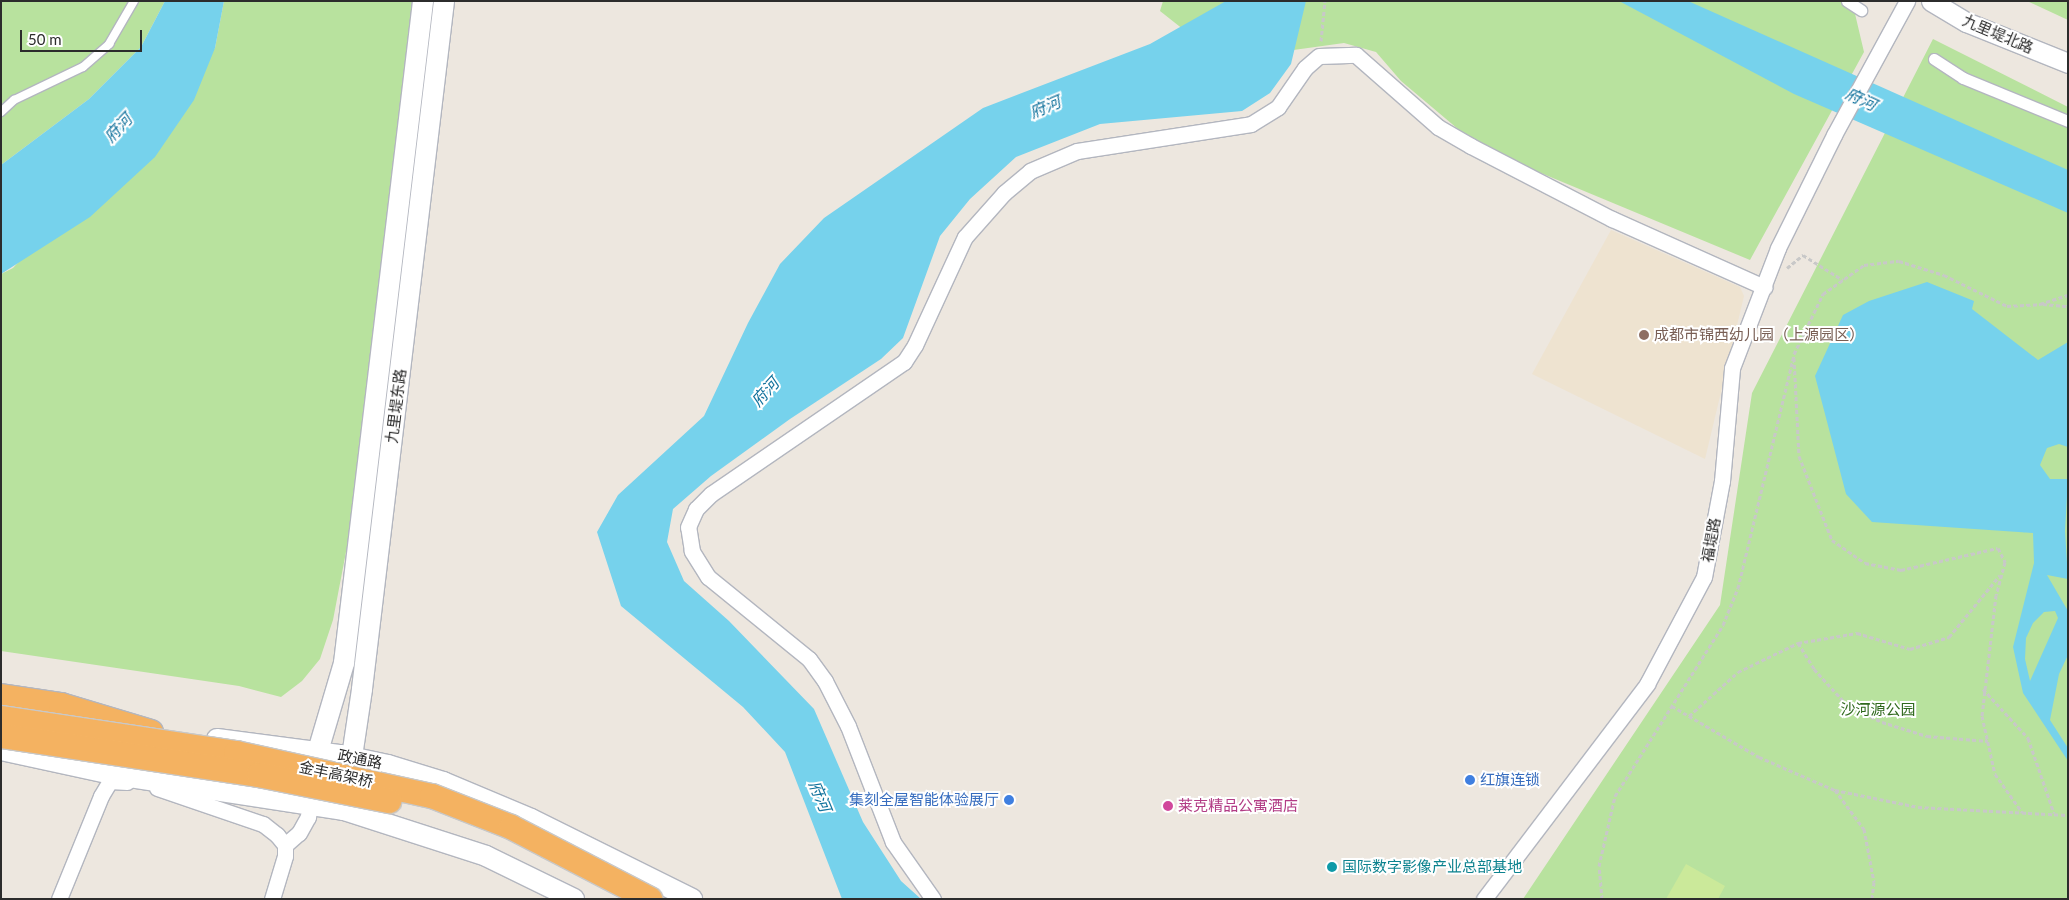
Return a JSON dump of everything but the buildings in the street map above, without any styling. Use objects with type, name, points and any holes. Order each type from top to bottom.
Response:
[{"type":"highway","points":[[1,696],[61,705],[151,732]]},
{"type":"highway","name":"金丰高架桥","points":[[1,718],[236,753],[432,796],[511,827],[650,899]]},
{"type":"highway","name":"金丰高架桥","points":[[1,736],[259,776],[414,806],[457,820],[558,865],[619,899]]},
{"type":"main road","points":[[310,804],[318,751],[344,663],[423,1]]},
{"type":"main road","name":"九里堤东路","points":[[344,810],[444,1]]},
{"type":"main road","name":"政通路","points":[[1,711],[151,732],[318,751],[388,764],[452,786],[531,819],[692,899]]},
{"type":"main road","points":[[1,750],[116,775],[344,810],[486,856],[574,899]]},
{"type":"street","points":[[1847,1],[1861,10]]},
{"type":"street","name":"福堤路","points":[[1484,899],[1647,684],[1704,577],[1722,481],[1732,368],[1778,248],[1834,135],[1907,1]]},
{"type":"street","name":"九里堤北路","points":[[1931,1],[1966,22],[2068,63]]},
{"type":"street","points":[[933,899],[893,842],[848,726],[825,681],[809,659],[708,577],[692,551],[688,527],[696,509],[711,494],[904,362],[916,344],[964,237],[1004,193],[1030,171],[1077,151],[1251,124],[1278,107],[1305,68],[1319,56],[1356,54],[1438,127],[1496,161],[1612,219],[1764,287]]},
{"type":"street","points":[[1934,58],[1963,78],[2068,121]]},
{"type":"street","points":[[59,899],[110,781],[144,784],[263,824],[285,845],[285,856],[272,899]]},
{"type":"street","points":[[285,845],[299,833],[308,817],[310,804]]},
{"type":"lane","points":[[1,112],[14,100],[83,67],[109,44],[134,1]]},
{"type":"path","points":[[1319,56],[1326,1]]},
{"type":"path","points":[[1764,287],[1803,255],[1843,280]]},
{"type":"path","points":[[1602,899],[1599,866],[1615,796],[1723,625],[1738,588],[1794,354],[1823,294],[1864,264],[1899,261],[1944,275],[2007,306],[2040,304],[2068,306]]},
{"type":"path","points":[[2040,304],[2068,295]]},
{"type":"path","points":[[1794,354],[1799,456],[1832,540],[1865,563],[1901,570],[1998,548],[2005,562],[1983,689],[1982,716],[1995,774],[2022,812]]},
{"type":"path","points":[[1689,716],[1738,672],[1798,643],[1858,633],[1910,649],[1949,637],[2002,573]]},
{"type":"path","points":[[1798,643],[1814,669],[1847,705],[1882,722],[1927,736],[1988,741]]},
{"type":"path","points":[[1983,689],[2028,738],[2054,813]]},
{"type":"path","points":[[1672,706],[1759,757],[1835,790],[1918,807],[2068,815]]},
{"type":"path","points":[[1835,790],[1864,828],[1874,882],[1872,899]]},
{"type":"shaded area","name":"成都市锦西幼儿园（上源园区）","points":[[1611,230],[1740,287],[1744,296],[1705,459],[1532,374]]},
{"type":"green space","points":[[1,1],[165,1],[141,47],[89,99],[1,165]]},
{"type":"green space","points":[[224,1],[414,1],[350,531],[333,620],[320,659],[302,681],[281,697],[239,686],[1,651],[1,274],[13,268],[215,48]]},
{"type":"green space","points":[[1163,1],[1852,1],[1864,52],[1750,260],[1512,161],[1471,140],[1401,81],[1376,52],[1344,43],[1222,60],[1160,11]]},
{"type":"green space","points":[[2027,1],[2068,1],[2068,20]]},
{"type":"green space","name":"沙河源公园","points":[[1933,39],[2068,107],[2068,899],[1523,899],[1720,605],[1752,393]]},
{"type":"green space","points":[[1686,864],[1725,886],[1718,899],[1666,899]]},
{"type":"water","name":"府河","points":[[165,1],[224,1],[215,48],[194,100],[155,157],[90,217],[1,274],[1,165],[89,99],[141,47]]},
{"type":"water","name":"府河","points":[[1226,1],[1306,1],[1291,64],[1270,93],[1242,111],[1100,124],[1016,157],[970,199],[940,236],[903,338],[881,359],[790,419],[711,476],[673,509],[667,542],[684,581],[729,621],[814,709],[863,822],[901,881],[921,899],[842,899],[785,752],[743,707],[621,606],[597,532],[618,495],[704,416],[748,323],[780,264],[824,218],[983,108],[1150,44]]},
{"type":"water","name":"府河","points":[[1619,1],[1688,1],[2068,170],[2068,213],[1794,94]]},
{"type":"water","points":[[1927,282],[1974,301],[1972,309],[2038,360],[2068,342],[2068,447],[2059,444],[2047,448],[2040,465],[2050,479],[2068,479],[2065,531],[2068,579],[2047,575],[2068,611],[2068,655],[2059,674],[2050,720],[2068,748],[2068,761],[2023,693],[2013,647],[2034,563],[2033,533],[1872,522],[1846,494],[1815,376],[1843,315],[1869,301]],"holes":[[[2055,611],[2058,618],[2030,681],[2025,659],[2026,638],[2033,623],[2044,612]]]},
{"type":"place","name":"成都市锦西幼儿园（上源园区）","points":[[1644,335]]},
{"type":"place","name":"红旗连锁","points":[[1470,780]]},
{"type":"place","name":"集刻全屋智能体验展厅","points":[[1009,800]]},
{"type":"place","name":"莱克精品公寓酒店","points":[[1168,806]]},
{"type":"place","name":"国际数字影像产业总部基地","points":[[1332,867]]}]
